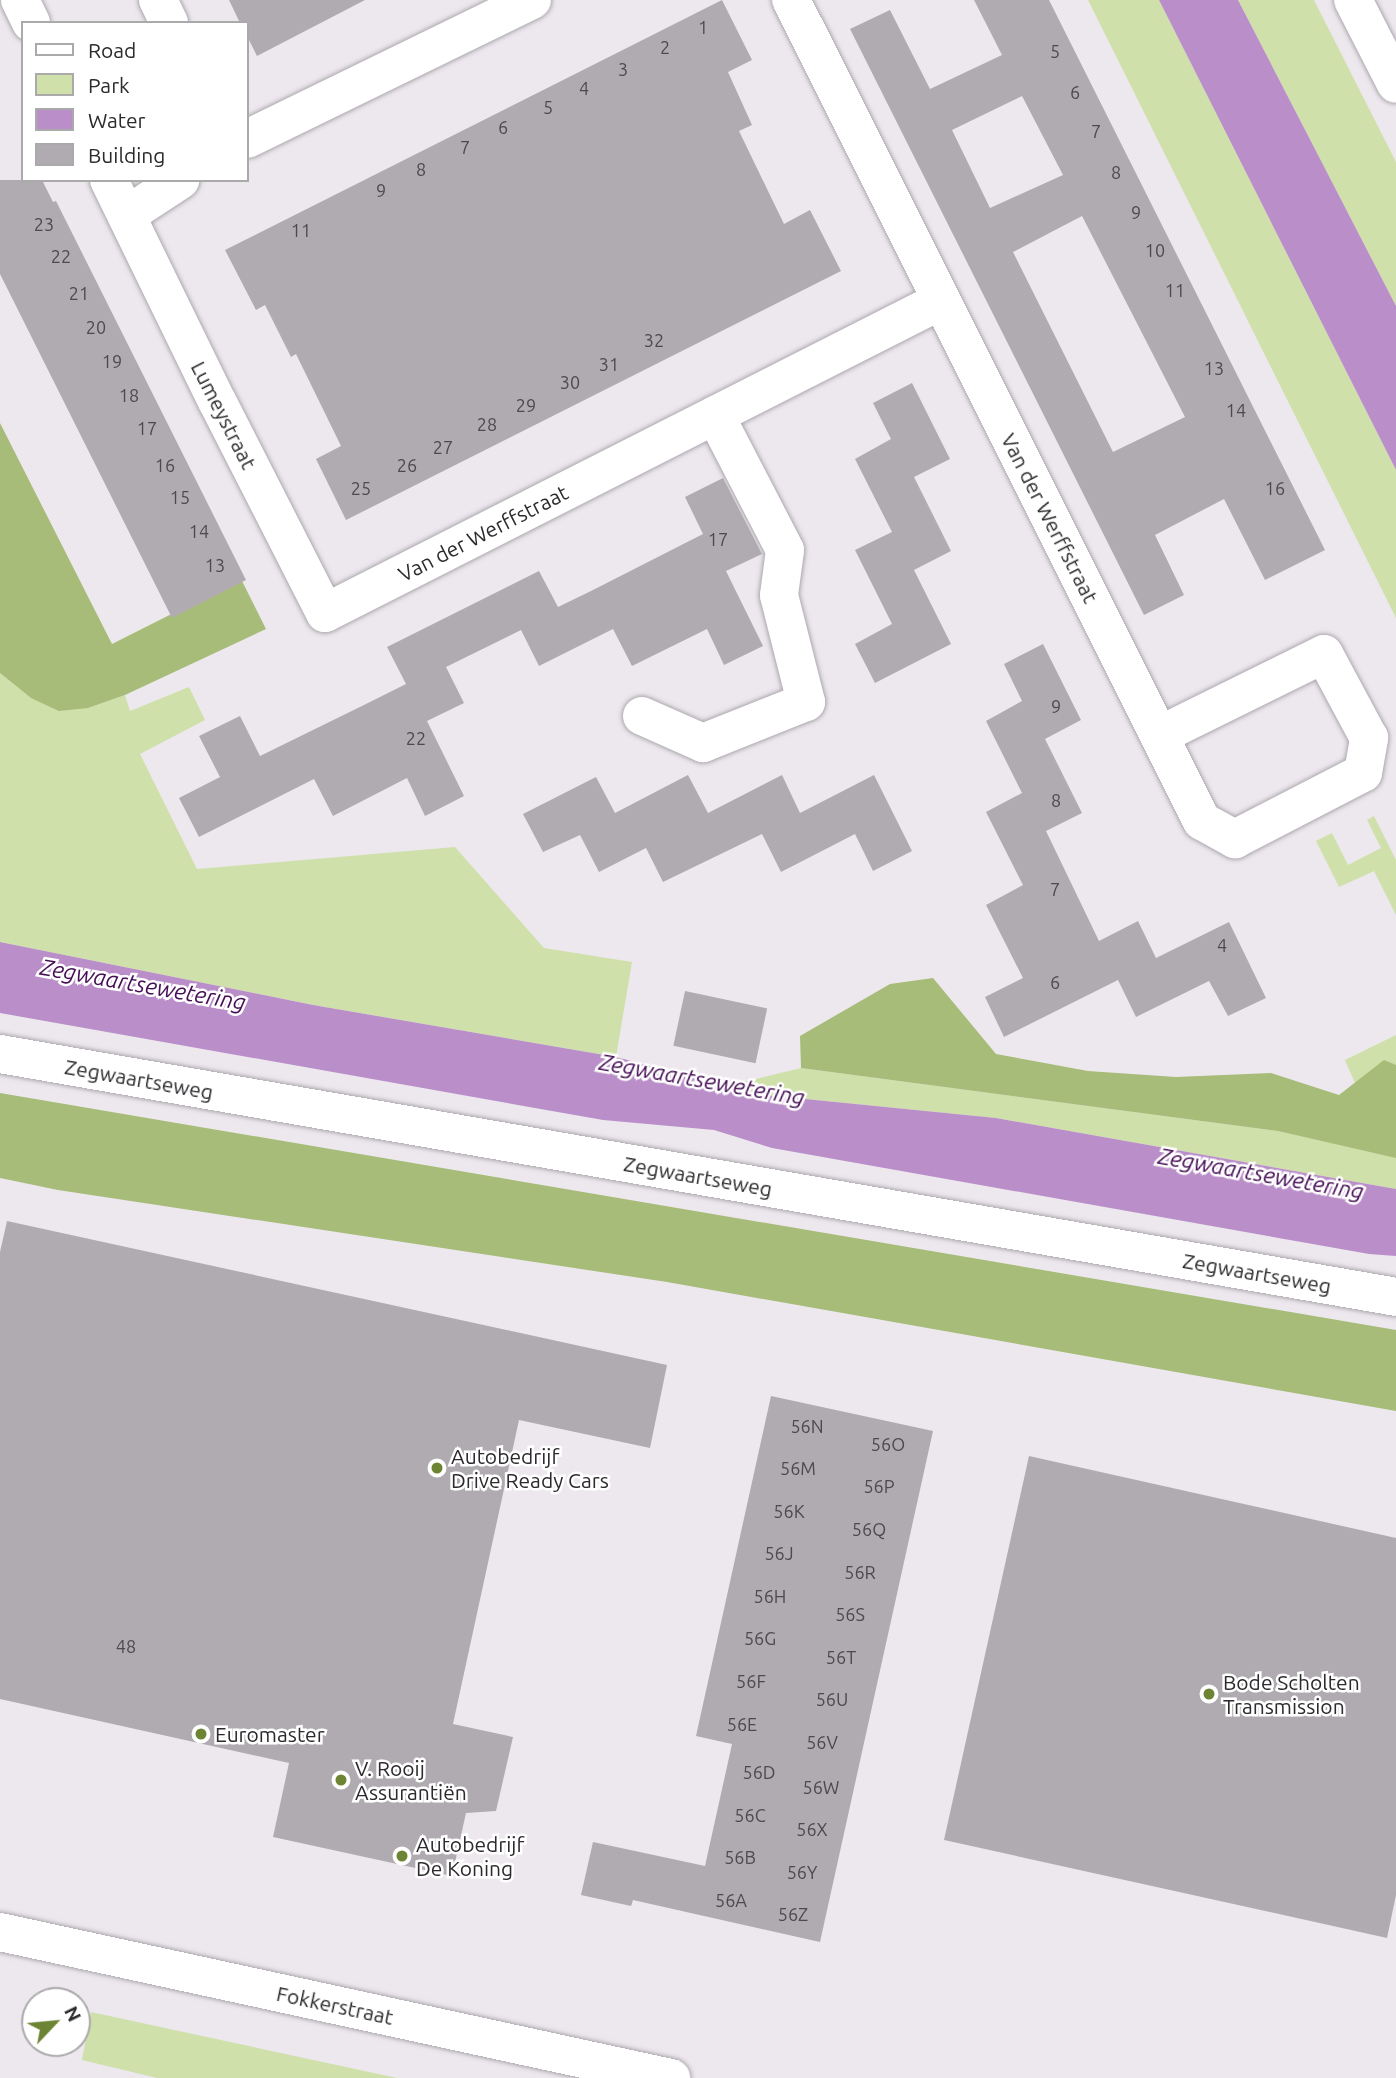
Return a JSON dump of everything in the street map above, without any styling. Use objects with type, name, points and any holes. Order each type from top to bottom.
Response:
[{"type":"street","points":[[20,0],[30,21]]},
{"type":"street","points":[[158,0],[168,21]]},
{"type":"street","points":[[248,139],[532,0]]},
{"type":"street","name":"Van der Werffstraat","points":[[791,0],[1202,821],[1235,839],[1363,772],[1368,738],[1324,654],[1160,735]]},
{"type":"street","points":[[1353,0],[1396,84]]},
{"type":"street","name":"Lumeystraat","points":[[110,182],[325,613]]},
{"type":"street","points":[[127,215],[177,182]]},
{"type":"street","name":"Van der Werffstraat","points":[[325,613],[940,301]]},
{"type":"street","points":[[642,716],[703,743],[806,702],[779,595],[785,550],[715,415]]},
{"type":"street","name":"Zegwaartseweg","points":[[0,1054],[1396,1297]]},
{"type":"street","name":"Fokkerstraat","points":[[0,1932],[671,2078]]},
{"type":"green space","points":[[1088,0],[1159,0],[1396,470],[1396,618]]},
{"type":"green space","points":[[1238,0],[1314,0],[1396,162],[1396,306]]},
{"type":"green space","points":[[0,423],[112,644],[241,579],[266,629],[125,695],[88,708],[59,711],[31,698],[0,673]]},
{"type":"green space","points":[[0,673],[31,698],[88,708],[125,695],[130,711],[189,687],[205,720],[140,754],[197,869],[455,847],[544,948],[632,962],[616,1057],[313,1005],[0,942]]},
{"type":"green space","points":[[1374,816],[1396,860],[1396,915],[1374,871],[1339,887],[1316,841],[1332,833],[1348,865],[1381,848],[1367,820]]},
{"type":"green space","points":[[933,978],[996,1054],[1088,1071],[1176,1077],[1271,1073],[1339,1095],[1384,1060],[1396,1065],[1396,1158],[1278,1131],[801,1068],[800,1036],[890,984]]},
{"type":"green space","points":[[1396,1035],[1396,1189],[996,1118],[765,1095],[723,1087],[801,1068],[1278,1131],[1386,1155],[1345,1060]]},
{"type":"green space","points":[[0,1093],[1396,1330],[1396,1411],[667,1282],[58,1190],[0,1178]]},
{"type":"green space","points":[[91,2012],[397,2078],[157,2078],[82,2060],[83,2057],[91,2057]]},
{"type":"water","points":[[1159,0],[1238,0],[1396,306],[1396,470]]},
{"type":"water","name":"Zegwaartsewetering","points":[[0,942],[313,1005],[616,1057],[765,1095],[996,1118],[1396,1189],[1396,1256],[1369,1254],[772,1148],[714,1130],[603,1120],[0,1013]]},
{"type":"building","points":[[229,0],[365,0],[257,56],[248,38],[248,21],[239,21]]},
{"type":"building","points":[[722,0],[752,60],[728,72],[752,125],[739,131],[784,224],[810,210],[841,271],[346,520],[316,459],[341,446],[296,354],[291,357],[265,305],[256,310],[225,250]]},
{"type":"building","points":[[974,0],[1049,0],[1325,550],[1265,580],[1224,499],[1155,535],[1184,595],[1144,615],[850,29],[890,10],[930,89],[1002,55]],"holes":[[[1022,96],[1063,175],[990,208],[952,130]],[[1082,216],[1185,417],[1113,452],[1013,252]]]},
{"type":"building","points":[[0,180],[43,182],[53,202],[56,201],[246,580],[172,618],[0,274]]},
{"type":"building","points":[[912,383],[950,459],[914,477],[951,551],[914,570],[951,644],[875,683],[855,644],[892,624],[855,550],[892,532],[855,459],[891,439],[873,403]]},
{"type":"building","points":[[723,478],[762,554],[726,571],[763,646],[724,665],[707,629],[632,666],[613,629],[539,666],[521,630],[446,667],[464,703],[427,721],[464,796],[425,816],[407,778],[333,816],[314,779],[199,837],[179,798],[220,777],[199,736],[240,716],[260,756],[368,703],[406,684],[387,647],[539,571],[558,607],[593,590],[703,534],[685,497]]},
{"type":"building","points":[[1043,644],[1081,720],[1045,739],[1082,813],[1046,831],[1099,941],[1138,921],[1156,958],[1229,922],[1266,998],[1228,1016],[1209,981],[1136,1017],[1118,980],[1004,1037],[985,997],[1023,978],[986,905],[1023,885],[986,812],[1022,793],[986,721],[1022,701],[1004,664]]},
{"type":"building","points":[[688,775],[708,813],[782,775],[800,813],[874,775],[912,851],[873,871],[855,834],[781,872],[762,834],[663,882],[646,848],[599,872],[580,835],[543,852],[523,814],[596,777],[615,813]]},
{"type":"building","points":[[685,991],[767,1008],[756,1063],[673,1046]]},
{"type":"building","points":[[7,1221],[667,1365],[650,1448],[519,1420],[453,1724],[513,1737],[496,1811],[466,1813],[452,1876],[273,1837],[289,1763],[0,1699],[0,1252]]},
{"type":"building","points":[[771,1396],[933,1431],[820,1942],[633,1900],[631,1906],[581,1895],[593,1842],[705,1866],[732,1744],[696,1736]]},
{"type":"building","points":[[1029,1456],[1396,1538],[1396,1895],[1387,1938],[944,1840]]},
{"type":"place","name":"Autobedrijf Drive Ready Cars","points":[[437,1468]]},
{"type":"place","name":"Bode Scholten Transmission","points":[[1209,1694]]},
{"type":"place","name":"Euromaster","points":[[201,1734]]},
{"type":"place","name":"V. Rooij Assurantiën","points":[[341,1780]]},
{"type":"place","name":"Autobedrijf De Koning","points":[[402,1856]]}]
